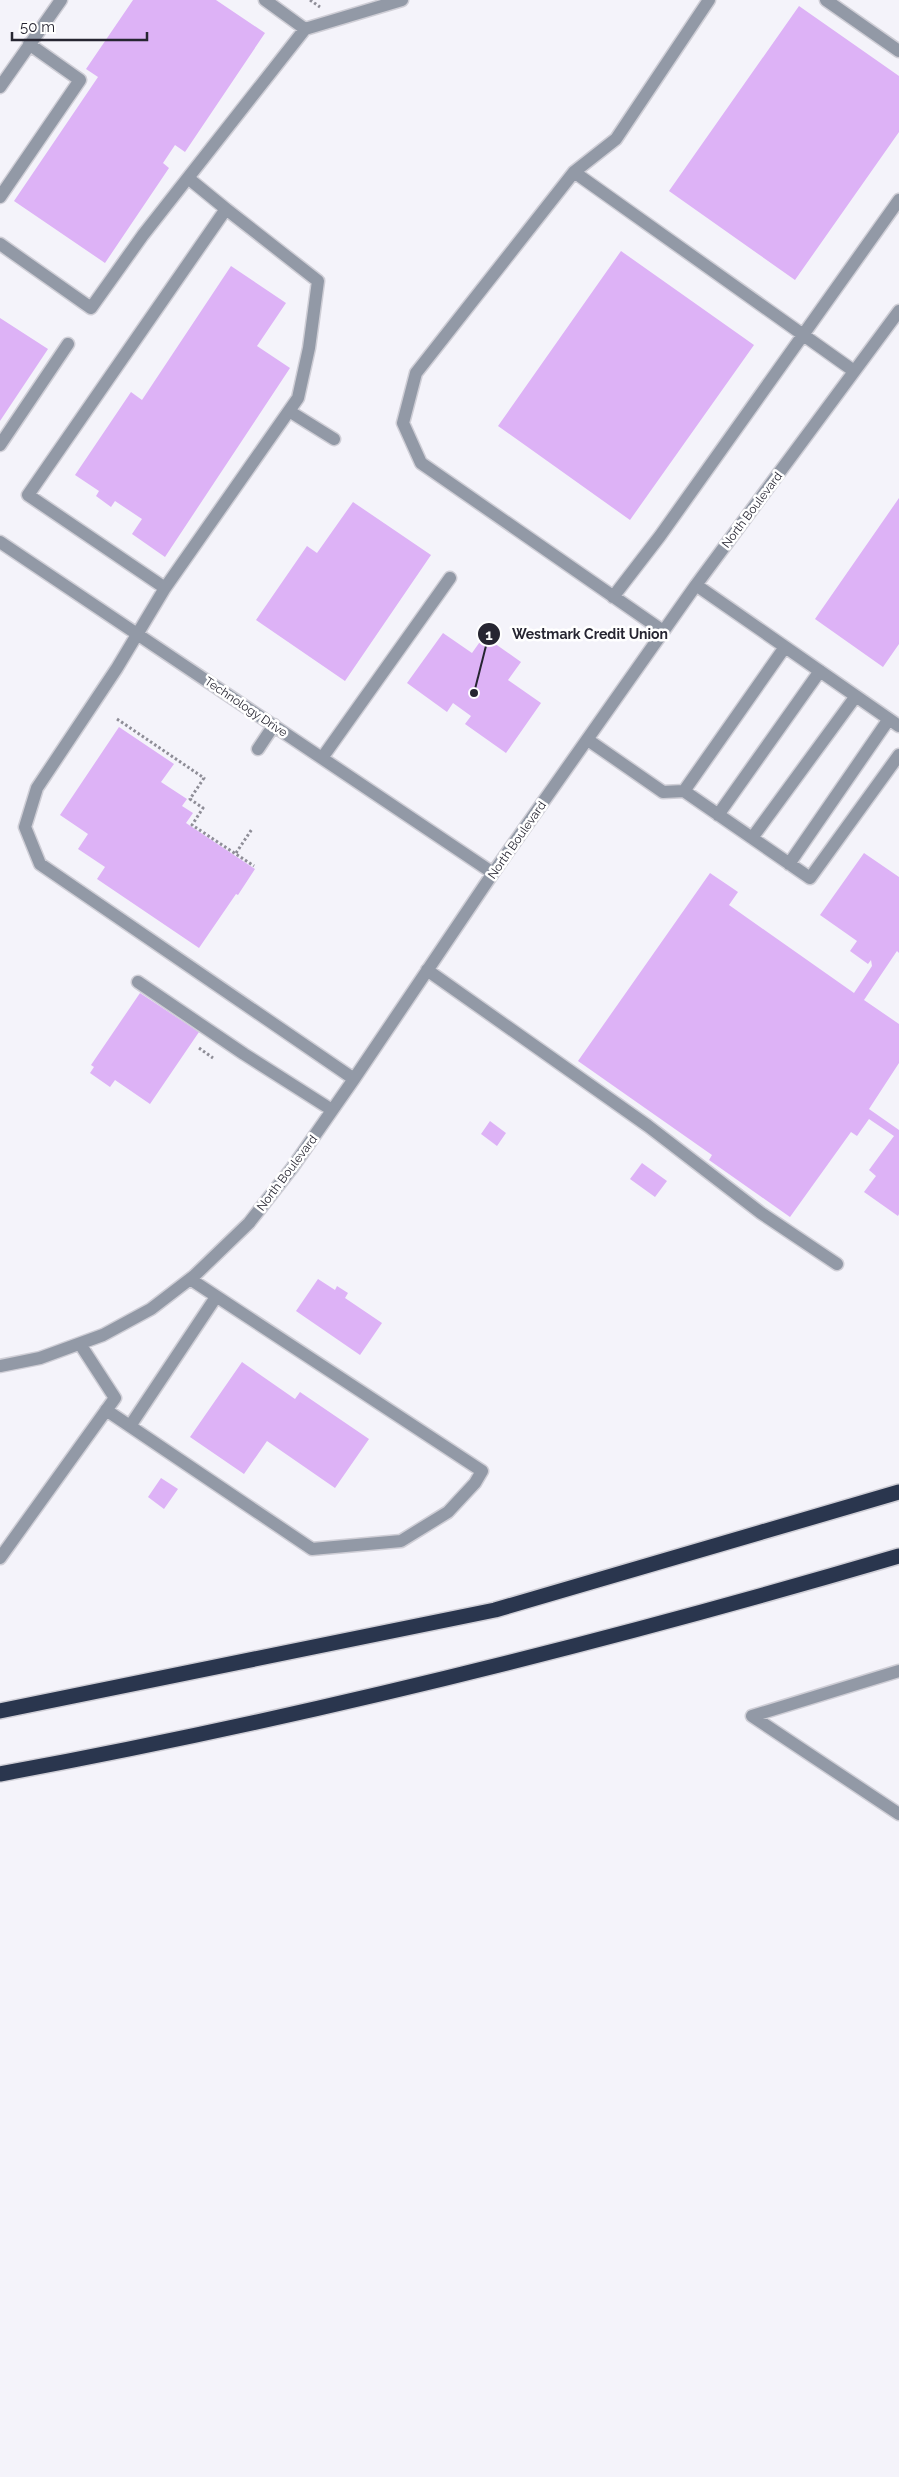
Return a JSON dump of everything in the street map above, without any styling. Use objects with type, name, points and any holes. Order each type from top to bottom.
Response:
[{"type":"highway","points":[[0,1711],[495,1610],[899,1492]]},
{"type":"highway","points":[[0,1774],[117,1752],[434,1682],[768,1595],[899,1556]]},
{"type":"street","points":[[0,87],[61,0]]},
{"type":"street","points":[[265,0],[305,30]]},
{"type":"street","points":[[0,244],[90,308],[143,235],[305,30],[402,0]]},
{"type":"street","points":[[663,631],[421,462],[403,424],[416,373],[574,172],[616,139],[709,0]]},
{"type":"street","points":[[826,0],[899,51]]},
{"type":"street","points":[[0,197],[80,80],[30,44]]},
{"type":"street","points":[[574,172],[804,333],[854,371]]},
{"type":"street","points":[[188,178],[318,281],[310,348],[298,398],[165,588],[136,633],[117,668],[36,788],[25,827],[40,864],[354,1079]]},
{"type":"street","points":[[613,596],[660,536],[899,200]]},
{"type":"street","points":[[165,588],[28,495],[226,209]]},
{"type":"street","name":"North Boulevard","points":[[0,1366],[40,1358],[80,1344],[103,1335],[151,1309],[190,1279],[249,1223],[354,1079],[493,872],[588,740],[663,631],[899,311]]},
{"type":"street","points":[[0,444],[68,344]]},
{"type":"street","points":[[289,411],[334,439]]},
{"type":"street","name":"Technology Drive","points":[[0,542],[493,872]]},
{"type":"street","points":[[322,758],[450,578]]},
{"type":"street","points":[[696,585],[894,723],[789,864]]},
{"type":"street","points":[[684,791],[785,647]]},
{"type":"street","points":[[718,814],[820,671]]},
{"type":"street","points":[[752,838],[856,696]]},
{"type":"street","points":[[258,749],[274,725]]},
{"type":"street","points":[[588,740],[663,792],[684,791],[810,878],[899,755]]},
{"type":"street","points":[[427,970],[648,1126],[761,1213],[837,1264]]},
{"type":"street","points":[[138,982],[244,1054],[332,1110]]},
{"type":"street","points":[[106,1410],[312,1549],[401,1541],[448,1512],[475,1483],[482,1471],[190,1279]]},
{"type":"street","points":[[130,1426],[216,1296]]},
{"type":"street","points":[[0,1558],[115,1398],[80,1344]]},
{"type":"street","points":[[899,1671],[752,1716],[899,1814]]},
{"type":"path","points":[[310,0],[320,8]]},
{"type":"path","points":[[117,719],[204,778],[190,799],[203,808],[192,825],[254,866]]},
{"type":"path","points":[[236,854],[252,829]]},
{"type":"path","points":[[199,1048],[213,1058]]},
{"type":"building","points":[[133,0],[216,0],[265,33],[185,152],[175,145],[163,163],[169,168],[105,263],[14,201],[98,77],[86,69]]},
{"type":"building","points":[[799,6],[899,76],[899,132],[795,280],[669,191]]},
{"type":"building","points":[[621,251],[754,345],[630,520],[498,426]]},
{"type":"building","points":[[231,266],[286,303],[257,346],[290,368],[165,557],[132,534],[142,519],[115,501],[111,507],[96,496],[99,491],[75,475],[131,392],[142,400]]},
{"type":"building","points":[[0,318],[48,349],[0,421]]},
{"type":"building","points":[[899,498],[899,644],[883,667],[815,619]]},
{"type":"building","points":[[353,502],[431,555],[345,681],[256,620],[307,546],[317,553]]},
{"type":"building","points":[[443,633],[472,653],[484,636],[521,662],[508,680],[541,703],[506,753],[465,724],[471,716],[453,703],[447,712],[407,683]]},
{"type":"building","points":[[119,727],[174,764],[161,782],[187,799],[182,806],[193,813],[186,823],[255,869],[199,948],[97,879],[105,867],[78,849],[88,834],[60,815]]},
{"type":"building","points":[[864,853],[899,877],[899,953],[897,951],[864,1000],[899,1024],[899,1063],[869,1109],[899,1130],[899,1214],[898,1216],[864,1192],[876,1176],[869,1170],[894,1136],[869,1119],[857,1136],[851,1132],[790,1217],[709,1160],[712,1155],[578,1061],[710,873],[738,892],[729,905],[854,993],[872,966],[871,960],[868,964],[850,951],[857,941],[820,915]]},
{"type":"building","points":[[140,993],[199,1032],[150,1104],[115,1080],[110,1087],[90,1073],[94,1067],[91,1065]]},
{"type":"building","points":[[490,1121],[506,1133],[497,1146],[481,1134]]},
{"type":"building","points":[[642,1163],[667,1181],[655,1197],[630,1179]]},
{"type":"building","points":[[318,1279],[335,1290],[337,1286],[348,1293],[345,1298],[382,1323],[360,1355],[296,1311]]},
{"type":"building","points":[[242,1362],[295,1399],[300,1392],[369,1439],[335,1488],[267,1441],[244,1474],[190,1437]]},
{"type":"building","points":[[161,1478],[178,1489],[164,1509],[148,1497]]},
{"type":"place","name":"Westmark Credit Union","points":[[474,693]]}]
